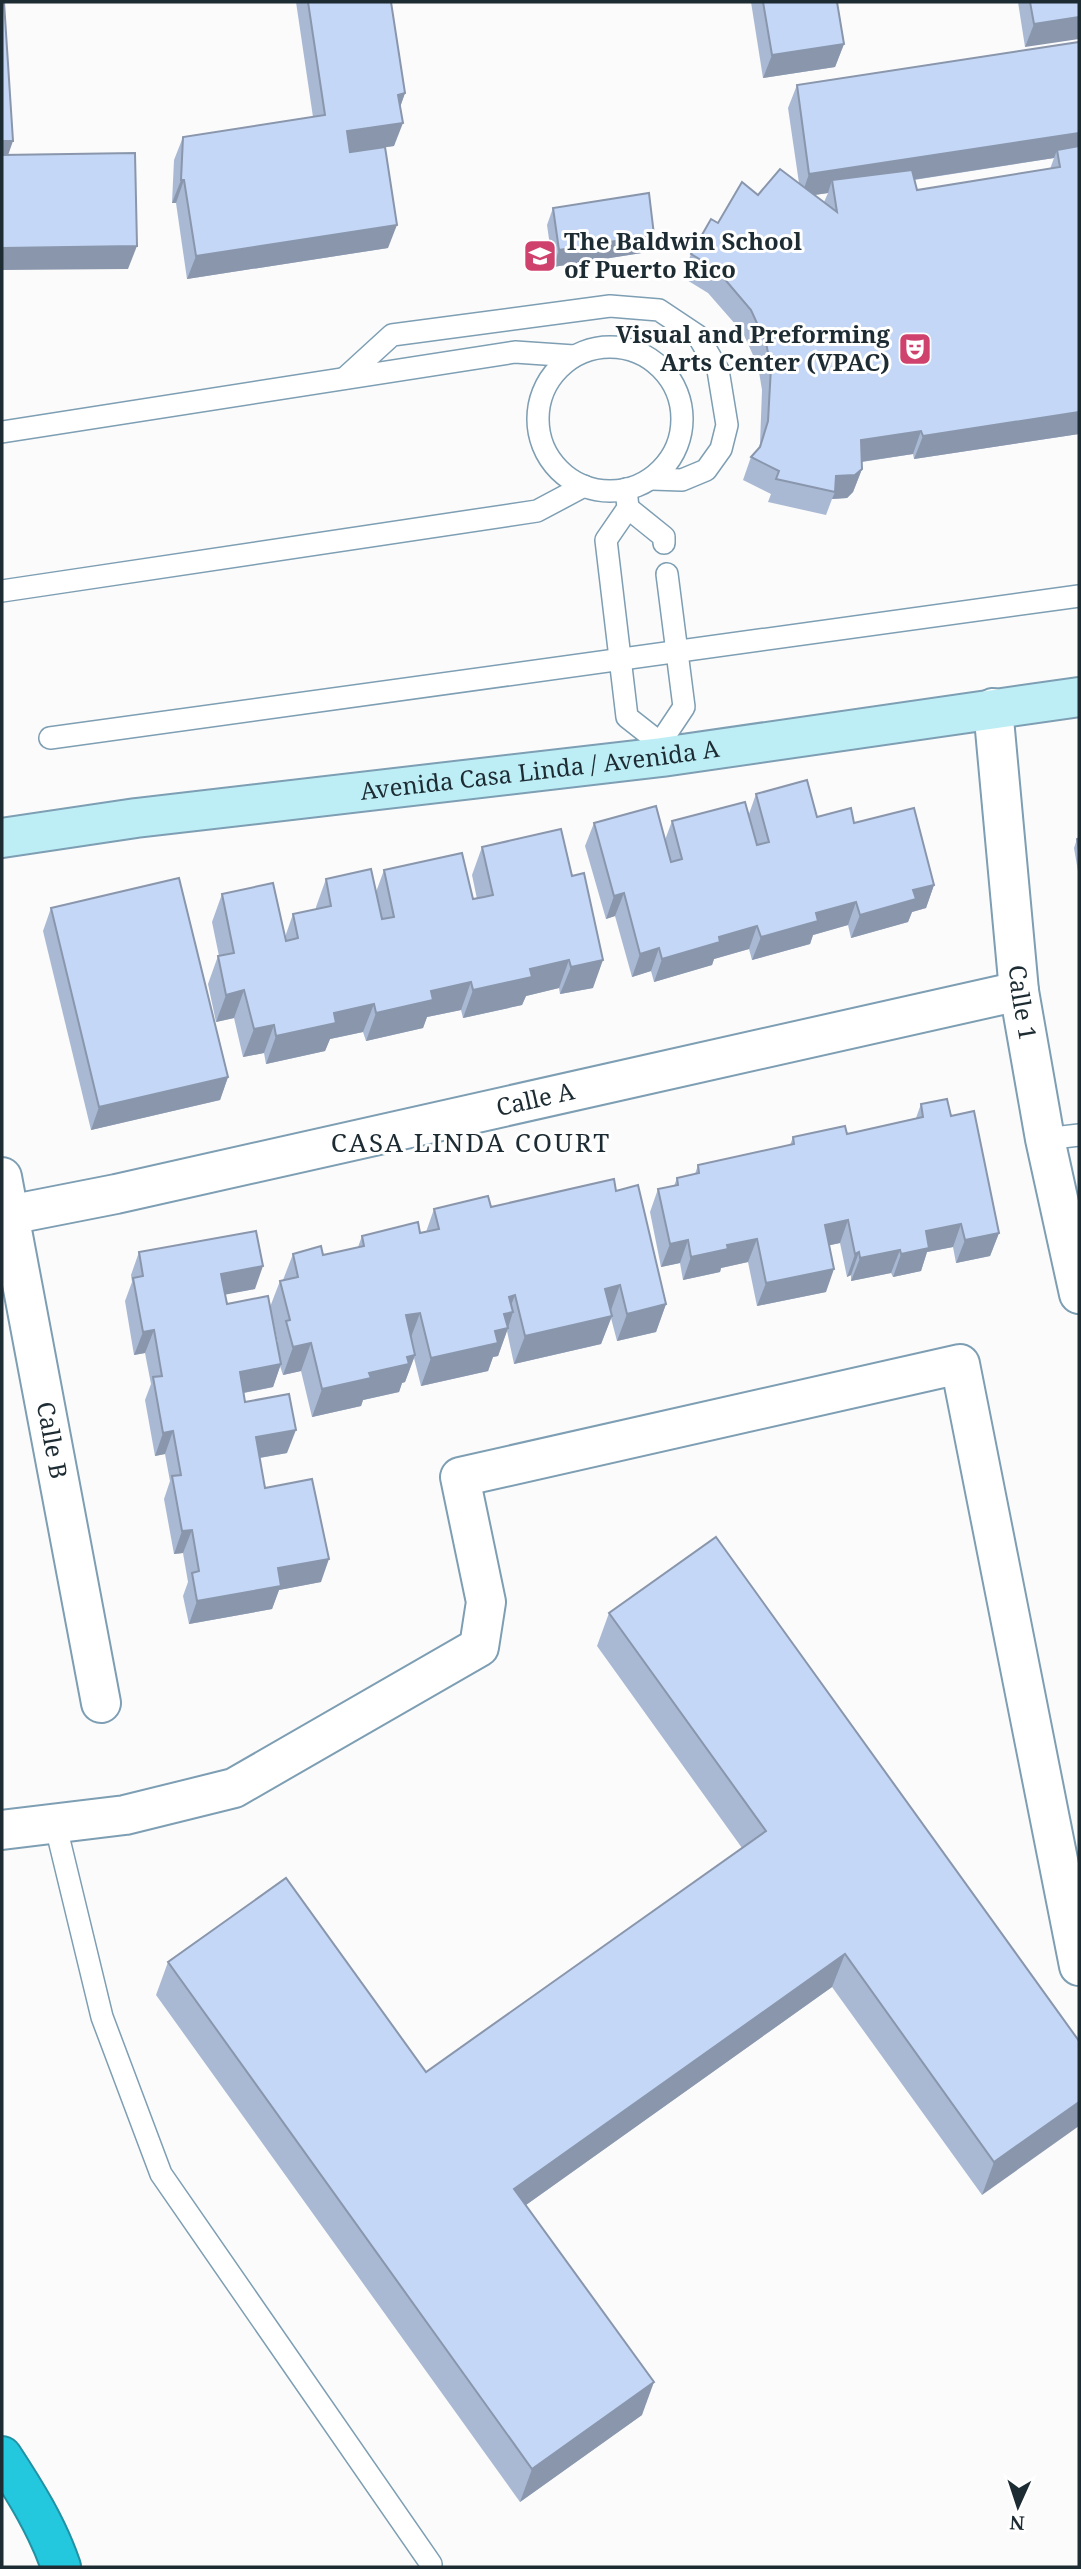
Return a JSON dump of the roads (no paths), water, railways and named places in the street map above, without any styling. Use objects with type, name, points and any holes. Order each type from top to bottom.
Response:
[{"type":"highway","points":[[2,2456],[54,2546],[61,2567]]},
{"type":"street","name":"Avenida Casa Linda / Avenida A","points":[[2,838],[1079,697]]},
{"type":"street","name":"Calle 1","points":[[993,708],[1019,991],[1062,1137],[1079,1294]]},
{"type":"street","name":"Calle A","points":[[9,1215],[130,1191],[1019,991]]},
{"type":"street","name":"Calle B","points":[[2,1177],[101,1703]]},
{"type":"street","points":[[2,1830],[125,1815],[234,1788],[479,1647],[486,1602],[460,1477],[960,1364],[1079,1966]]},
{"type":"lane","points":[[345,378],[392,335],[610,306],[659,310],[698,336],[718,370],[727,425],[721,449],[706,470],[682,480],[652,479]]},
{"type":"lane","points":[[664,543],[664,537],[627,499],[584,486],[564,474],[548,457],[539,436],[538,413],[543,390],[556,370],[574,356],[596,348],[619,347],[643,354],[663,369],[677,389],[683,414],[681,438],[670,461],[652,479],[630,489],[627,499],[606,540],[627,717],[661,750],[684,707],[667,574]]},
{"type":"lane","points":[[2,432],[515,352],[574,356]]},
{"type":"lane","points":[[2,591],[537,511],[584,486]]},
{"type":"lane","points":[[50,738],[1079,596]]},
{"type":"lane","points":[[55,1823],[102,2017],[161,2174],[431,2564]]},
{"type":"place","name":"The Baldwin School of Puerto Rico","points":[[540,256]]},
{"type":"place","name":"Visual and Preforming Arts Center (VPAC)","points":[[915,349]]},
{"type":"district","name":"CASA LINDA COURT","points":[[471,1143]]}]
